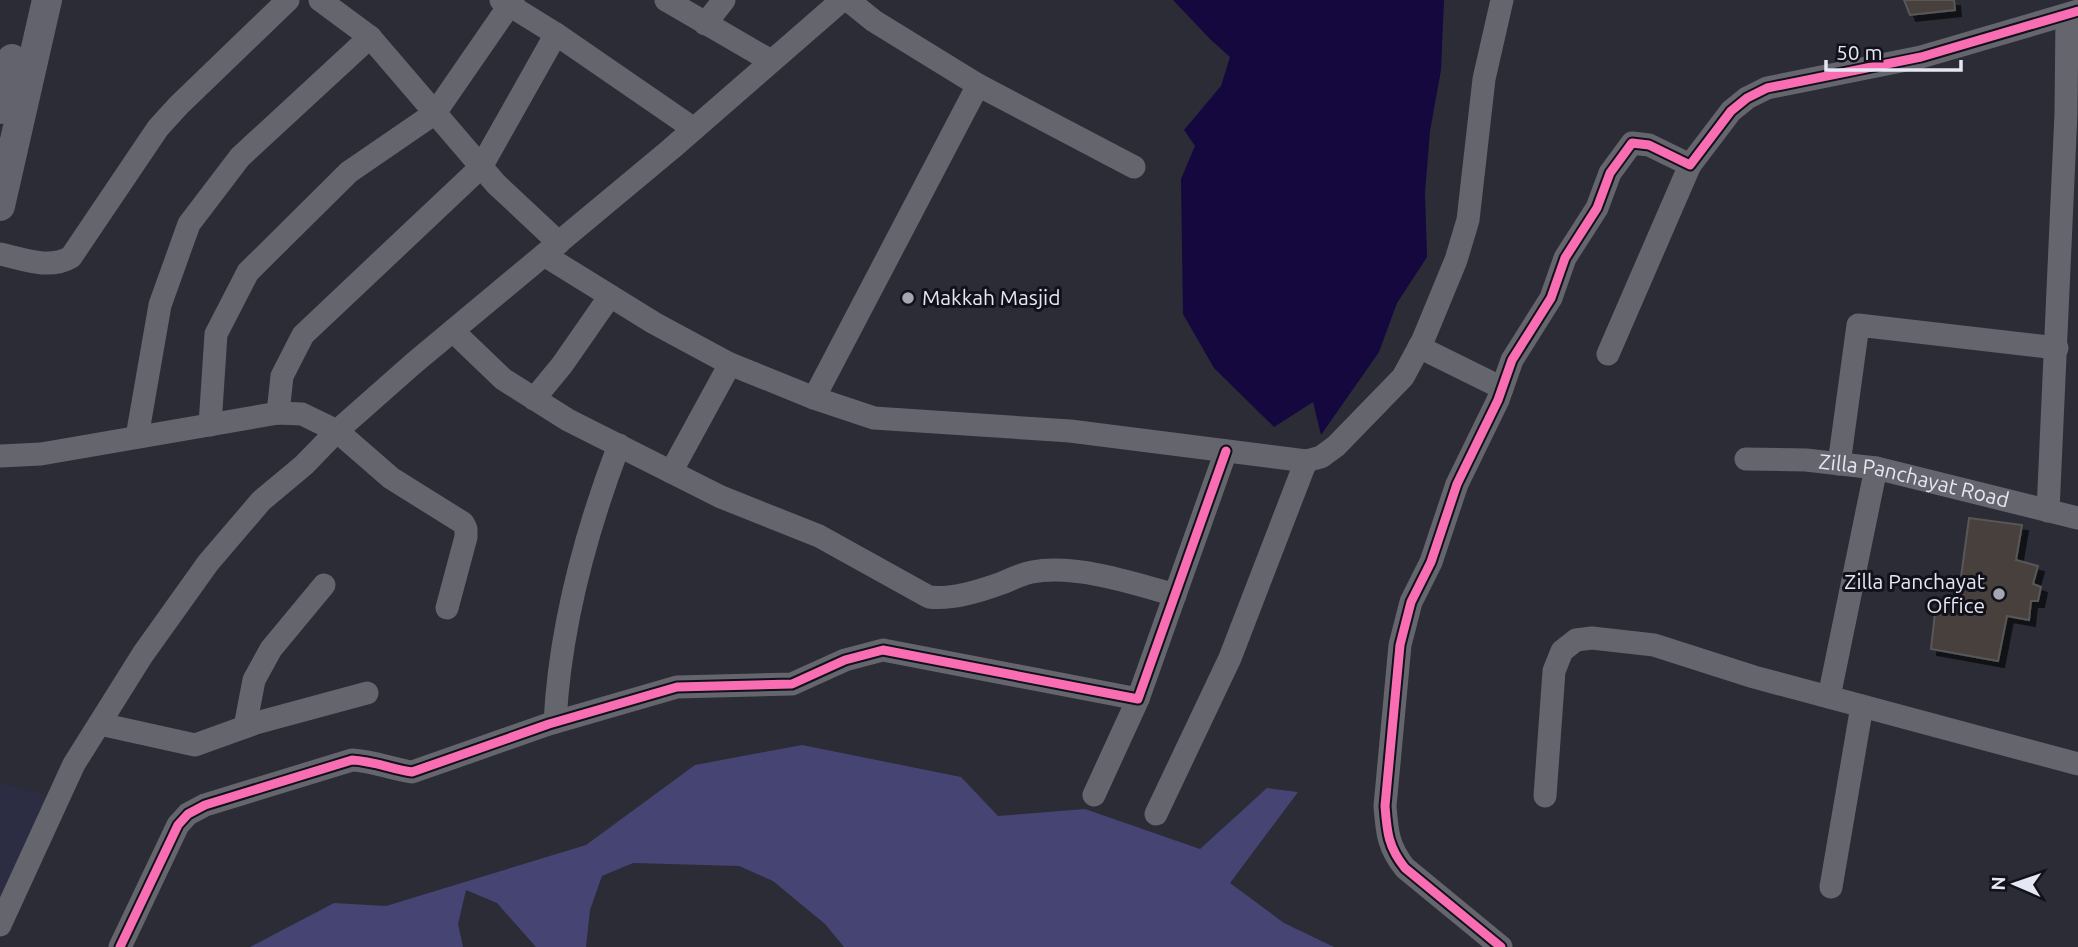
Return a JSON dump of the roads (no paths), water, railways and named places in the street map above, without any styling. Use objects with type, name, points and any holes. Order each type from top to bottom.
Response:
[{"type":"main road","points":[[0,109],[28,0]]},
{"type":"main road","points":[[0,206],[47,0]]},
{"type":"street","points":[[0,254],[50,264],[61,263],[71,257],[159,128],[179,105],[288,0]]},
{"type":"street","points":[[320,0],[370,37],[552,249],[610,296],[654,323],[730,363],[814,398],[874,418],[1070,431],[1306,461],[1321,457],[1336,446],[1403,377],[1419,347],[1456,260],[1468,220],[1483,79],[1502,0]]},
{"type":"street","points":[[666,0],[771,61]]},
{"type":"street","points":[[705,24],[724,0]]},
{"type":"street","points":[[0,925],[74,764],[143,654],[208,563],[261,501],[337,431],[842,0]]},
{"type":"street","points":[[848,0],[874,21],[978,85],[1134,167]]},
{"type":"street","points":[[210,425],[216,334],[248,272],[349,172],[435,113],[508,2],[694,129]]},
{"type":"street","points":[[1608,354],[1690,165],[1731,111],[1747,98],[1767,88],[1921,57],[2072,13],[2070,169],[2048,511]]},
{"type":"street","points":[[278,413],[282,376],[303,335],[481,167],[556,34]]},
{"type":"street","points":[[137,437],[160,305],[189,223],[240,157],[370,37]]},
{"type":"street","points":[[814,398],[978,85]]},
{"type":"street","points":[[1501,947],[1405,868],[1393,852],[1387,831],[1385,806],[1399,645],[1405,622],[1419,584],[1431,562],[1457,484],[1502,388],[1512,360],[1552,298],[1565,258],[1597,208],[1610,173],[1632,143],[1649,145],[1690,165]]},
{"type":"street","points":[[534,399],[562,365],[610,296]]},
{"type":"street","points":[[1839,464],[1858,326],[2057,348]]},
{"type":"street","points":[[453,331],[503,379],[568,420],[721,497],[819,536],[929,597],[943,599],[1028,573],[1047,570],[1113,578],[1175,595]]},
{"type":"street","points":[[1419,347],[1502,388]]},
{"type":"street","points":[[671,472],[730,363]]},
{"type":"street","points":[[0,456],[41,454],[278,413],[302,414],[337,431],[398,484],[463,523],[466,537],[447,608]]},
{"type":"street","points":[[555,722],[561,651],[583,551],[597,503],[619,446]]},
{"type":"street","points":[[1094,795],[1138,699],[1226,451]]},
{"type":"street","name":"Zilla Panchayat Road","points":[[1746,458],[1806,460],[1877,468],[2078,518]]},
{"type":"street","points":[[1156,814],[1230,659],[1306,461]]},
{"type":"street","points":[[1829,697],[1877,468]]},
{"type":"street","points":[[245,727],[254,680],[271,649],[324,586]]},
{"type":"street","points":[[1545,796],[1554,671],[1562,651],[1576,640],[1592,638],[1654,645],[1829,697],[2078,764]]},
{"type":"street","points":[[120,947],[178,825],[188,814],[352,760],[412,772],[555,722],[677,687],[792,684],[845,660],[883,650],[1138,699]]},
{"type":"street","points":[[100,724],[195,745],[245,727],[367,693]]},
{"type":"street","points":[[1831,887],[1862,706]]},
{"type":"place","name":"Makkah Masjid","points":[[908,298]]},
{"type":"place","name":"Zilla Panchayat Office","points":[[1999,594]]}]
